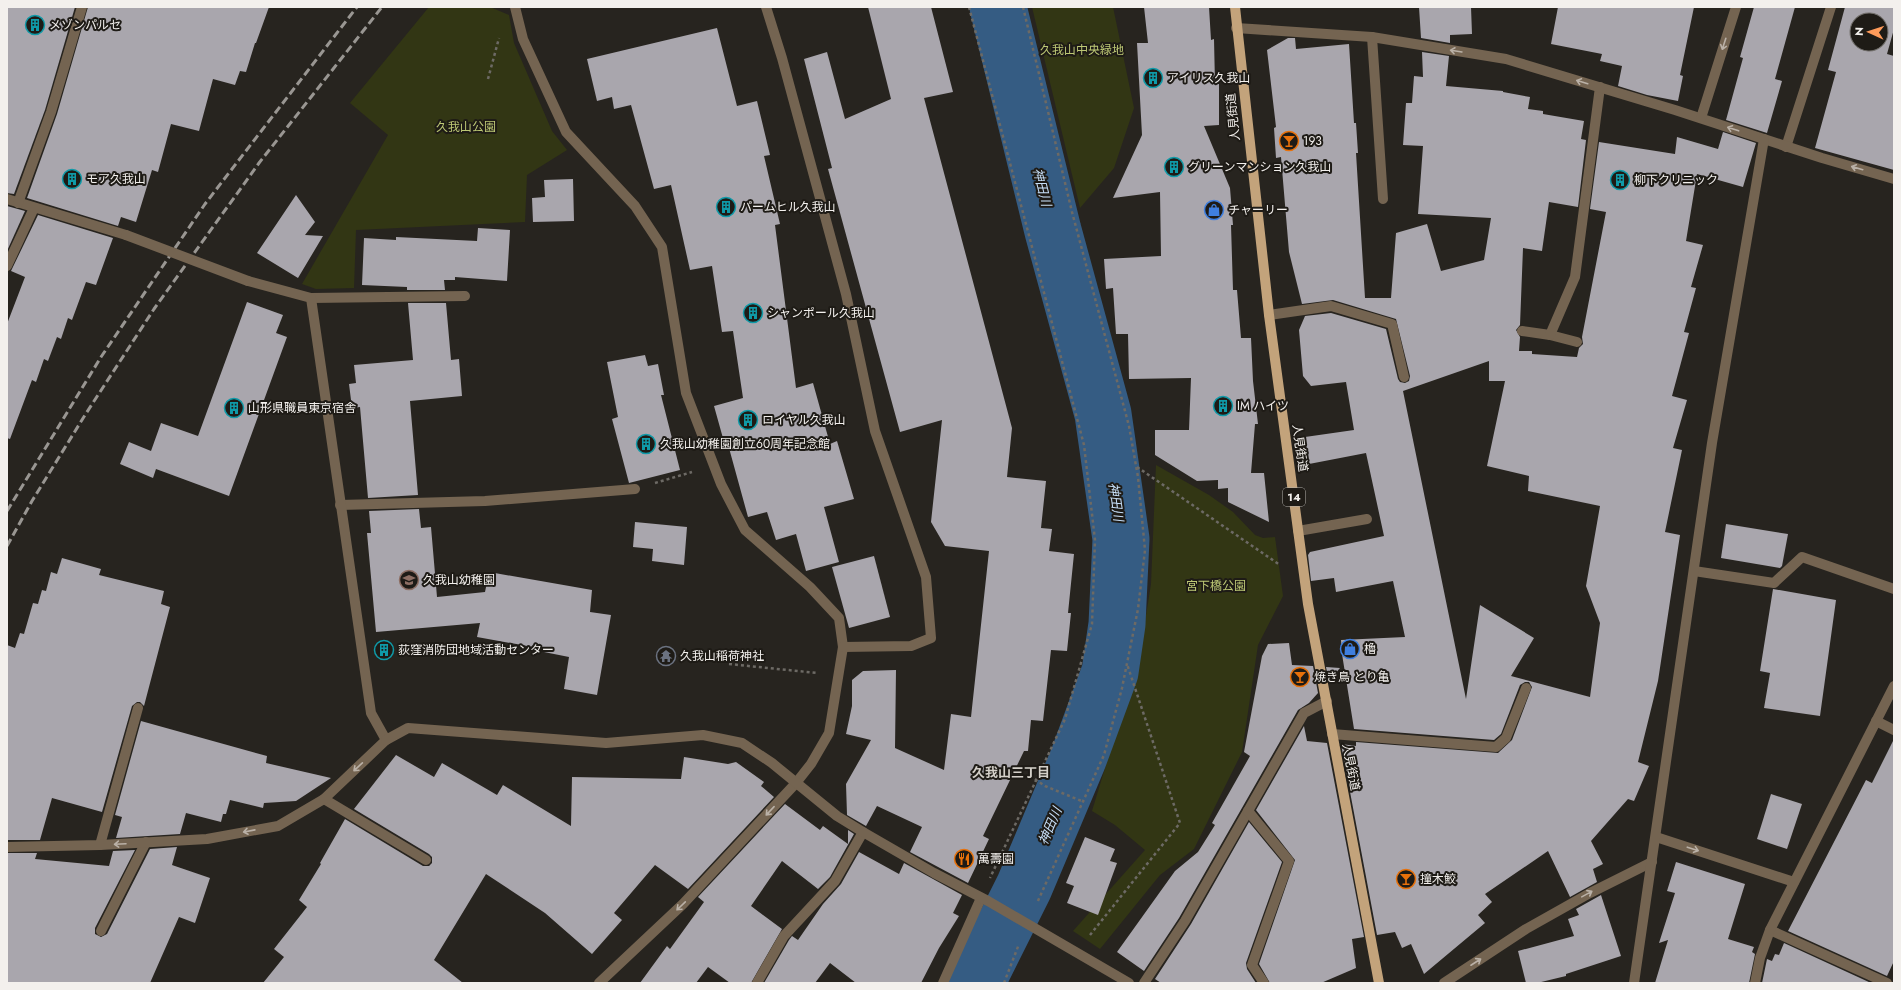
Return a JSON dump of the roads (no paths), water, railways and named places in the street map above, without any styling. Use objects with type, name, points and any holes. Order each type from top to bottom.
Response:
[{"type":"main road","name":"人見街道","points":[[1235,7],[1236,28],[1269,315],[1308,604],[1379,983]]},
{"type":"street","points":[[18,203],[51,112],[82,7]]},
{"type":"street","points":[[515,7],[523,39],[566,132],[635,206],[662,247],[686,393],[721,484],[745,530],[810,587],[839,618],[843,647],[829,733],[811,764],[796,783],[683,904],[599,983]]},
{"type":"street","points":[[766,7],[782,58],[846,294],[875,431],[926,577],[931,638],[911,646],[843,647]]},
{"type":"street","points":[[1701,118],[1736,7]]},
{"type":"street","points":[[1786,147],[1831,7]]},
{"type":"street","points":[[1236,28],[1372,37],[1506,59],[1701,118],[1786,147],[1894,179]]},
{"type":"street","points":[[1372,37],[1383,199]]},
{"type":"street","points":[[1550,335],[1575,277],[1600,87]]},
{"type":"street","points":[[1634,983],[1712,443],[1764,139]]},
{"type":"street","points":[[7,199],[126,235],[248,281],[311,298],[465,296]]},
{"type":"street","points":[[7,266],[34,208]]},
{"type":"street","points":[[311,298],[371,713],[386,740]]},
{"type":"street","points":[[1269,315],[1331,306],[1392,324],[1404,376]]},
{"type":"street","points":[[1522,331],[1550,335],[1577,342]]},
{"type":"street","points":[[340,505],[485,502],[635,489]]},
{"type":"street","points":[[1298,531],[1367,519]]},
{"type":"street","points":[[1694,571],[1774,583],[1802,557],[1894,589]]},
{"type":"street","points":[[1755,983],[1760,958],[1770,930],[1894,686]]},
{"type":"street","points":[[1332,734],[1496,747],[1506,738],[1526,688]]},
{"type":"street","points":[[1144,983],[1185,921],[1304,713],[1327,700]]},
{"type":"street","points":[[100,845],[138,708]]},
{"type":"street","points":[[1876,722],[1894,730]]},
{"type":"street","points":[[7,847],[100,845],[207,839],[278,826],[324,799],[386,740],[408,728],[606,744],[703,735],[742,743],[772,763],[837,816],[934,874],[1026,922],[1128,983]]},
{"type":"street","points":[[324,799],[426,860]]},
{"type":"street","points":[[1248,811],[1288,861],[1252,965],[1264,983]]},
{"type":"street","points":[[757,983],[784,936],[835,881],[863,832]]},
{"type":"street","points":[[1656,837],[1794,882]]},
{"type":"street","points":[[101,931],[146,842]]},
{"type":"street","points":[[1444,983],[1558,911],[1652,862]]},
{"type":"street","points":[[943,983],[984,899]]},
{"type":"street","points":[[1770,930],[1887,983]]},
{"type":"waterway","name":"神田川","points":[[976,983],[1024,887],[1078,759],[1110,672],[1117,624],[1121,539],[1103,414],[1053,231],[998,7]]},
{"type":"railway","points":[[7,511],[101,357],[205,204],[357,7]]},
{"type":"railway","points":[[7,546],[32,501],[85,415],[154,309],[259,163],[382,7]]},
{"type":"place","name":"メゾンパルセ","points":[[35,25]]},
{"type":"place","name":"アイリス久我山","points":[[1153,78]]},
{"type":"place","name":"193","points":[[1289,141]]},
{"type":"place","name":"グリーンマンション久我山","points":[[1174,167]]},
{"type":"place","name":"モア久我山","points":[[72,179]]},
{"type":"place","name":"柳下クリニック","points":[[1620,180]]},
{"type":"place","name":"パームヒル久我山","points":[[726,207]]},
{"type":"place","name":"チャーリー","points":[[1214,210]]},
{"type":"place","name":"シャンポール久我山","points":[[753,313]]},
{"type":"place","name":"IM ハイツ","points":[[1223,406]]},
{"type":"place","name":"山形県職員東京宿舎","points":[[234,408]]},
{"type":"place","name":"ロイヤル久我山","points":[[748,420]]},
{"type":"place","name":"久我山幼稚園創立60周年記念館","points":[[646,444]]},
{"type":"place","name":"久我山幼稚園","points":[[409,580]]},
{"type":"place","name":"櫓","points":[[1350,649]]},
{"type":"place","name":"荻窪消防団地域活動センター","points":[[384,650]]},
{"type":"place","name":"久我山稲荷神社","points":[[666,656]]},
{"type":"place","name":"焼き鳥 とり亀","points":[[1300,677]]},
{"type":"place","name":"萬壽園","points":[[964,859]]},
{"type":"place","name":"撞木鮫","points":[[1406,879]]},
{"type":"district","name":"久我山三丁目","points":[[1011,772]]},
{"type":"park label","name":"久我山中央緑地","points":[[1082,50]]},
{"type":"park label","name":"久我山公園","points":[[466,127]]},
{"type":"park label","name":"宮下橋公園","points":[[1216,586]]}]
